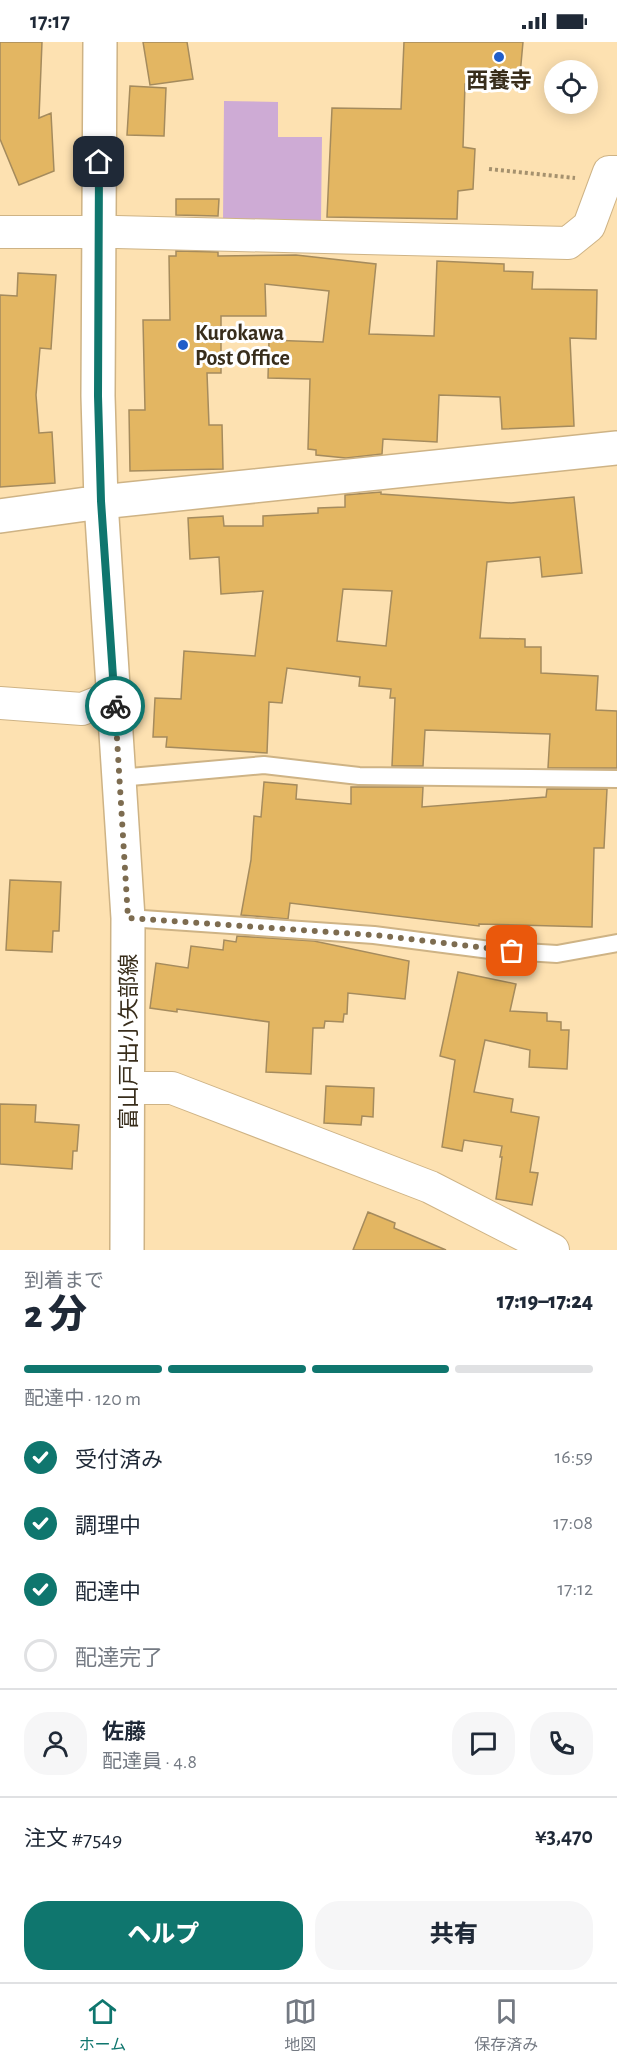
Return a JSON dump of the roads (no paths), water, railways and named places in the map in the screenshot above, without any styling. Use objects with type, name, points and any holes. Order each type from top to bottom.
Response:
[{"type":"main road","name":"富山戸出小矢部線","points":[[100,42],[98,396],[101,501],[128,918],[127,1250]]},
{"type":"main road","points":[[0,516],[101,501],[617,448]]},
{"type":"street","points":[[0,232],[98,232],[568,243],[589,226],[611,176]]},
{"type":"street","points":[[0,703],[82,709],[114,696]]},
{"type":"street","points":[[128,1088],[172,1088],[183,1092],[430,1187],[553,1250]]},
{"type":"lane","points":[[119,778],[264,765],[359,776],[617,779]]},
{"type":"lane","points":[[128,918],[374,935],[490,950],[557,954],[617,944]]},
{"type":"place","name":"西養寺","points":[[499,57]]},
{"type":"place","name":"Kurokawa Post Office","points":[[183,345]]}]
